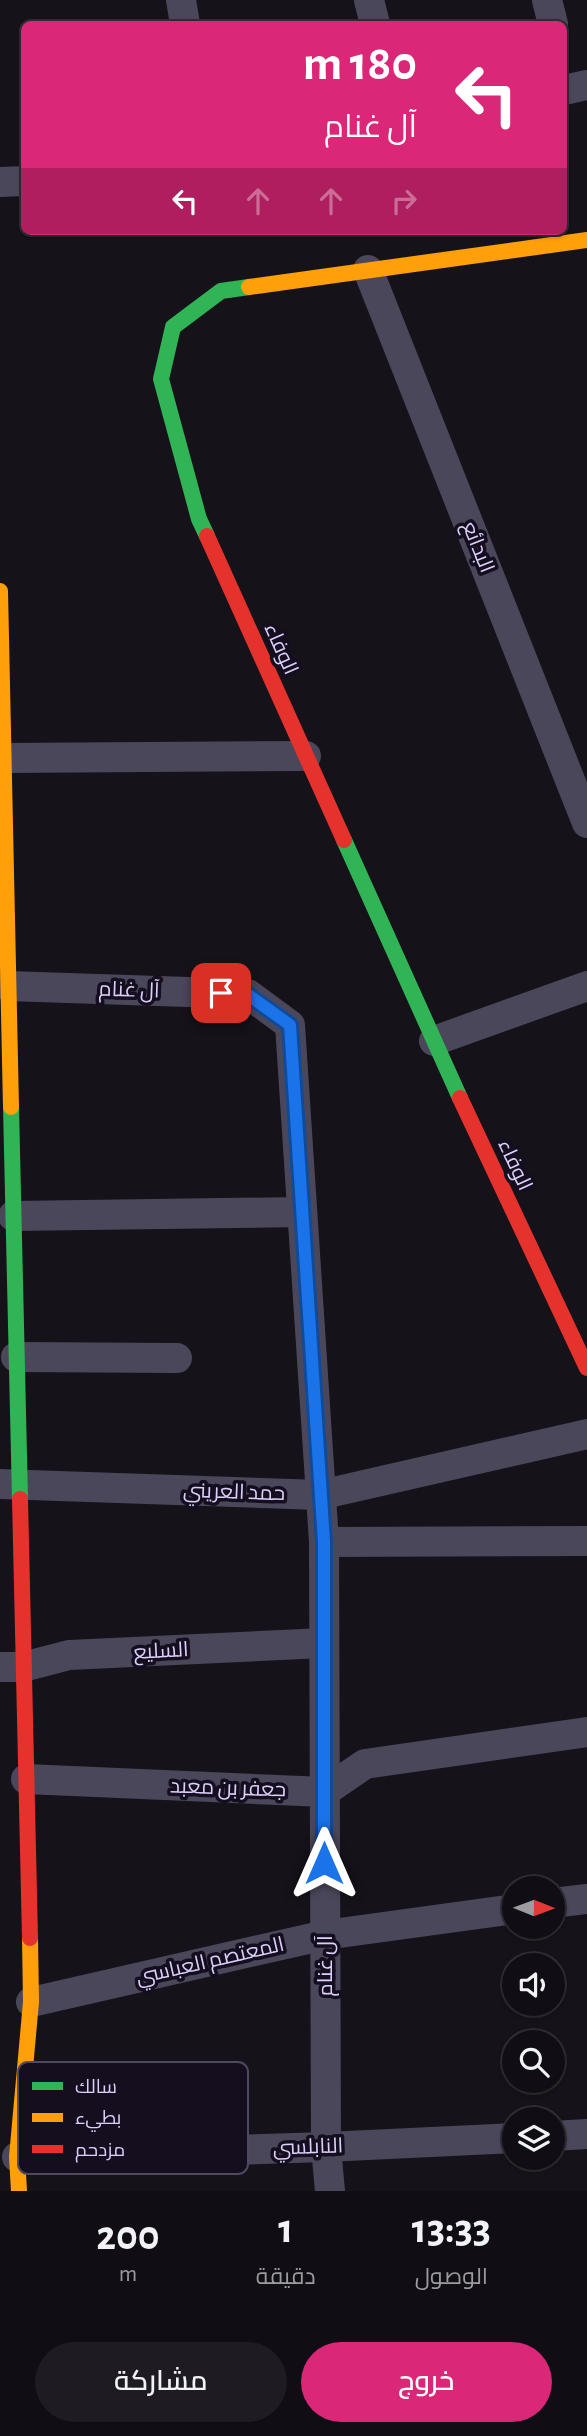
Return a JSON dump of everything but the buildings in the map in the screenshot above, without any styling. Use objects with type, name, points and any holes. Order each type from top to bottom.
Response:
[{"type":"street","points":[[181,0],[184,21]]},
{"type":"street","points":[[369,0],[374,21]]},
{"type":"street","points":[[547,0],[552,21]]},
{"type":"street","points":[[0,182],[21,181]]},
{"type":"street","name":"الوفاء","points":[[587,240],[221,291],[173,327],[161,379],[199,519],[434,1041],[587,1368]]},
{"type":"street","name":"البدائع","points":[[368,271],[587,823]]},
{"type":"street","points":[[0,591],[3,857],[8,986],[5,1058],[13,1216],[7,1263],[16,1357],[10,1484],[12,1667],[26,1779],[31,2002],[26,2062]]},
{"type":"street","points":[[3,758],[306,756]]},
{"type":"street","name":"آل غنام","points":[[8,986],[247,994],[290,1025],[324,1542],[326,2147],[330,2191]]},
{"type":"street","points":[[434,1041],[587,986]]},
{"type":"street","points":[[13,1216],[302,1212]]},
{"type":"street","points":[[16,1357],[177,1357]]},
{"type":"street","name":"حمد العريني","points":[[10,1484],[320,1495],[587,1434]]},
{"type":"street","points":[[324,1542],[587,1541]]},
{"type":"street","name":"السليع","points":[[12,1667],[69,1655],[324,1643]]},
{"type":"street","points":[[324,1792],[365,1764],[587,1732]]},
{"type":"street","name":"جعفر بن معبد","points":[[26,1779],[324,1792]]},
{"type":"street","points":[[565,1902],[587,1899]]},
{"type":"street","name":"المعتصم العباسي","points":[[31,2002],[325,1935],[502,1911]]},
{"type":"street","points":[[565,2135],[587,2134]]},
{"type":"street","name":"النابلسي","points":[[248,2150],[502,2139]]},
{"type":"street","points":[[18,2146],[19,2191]]},
{"type":"traffic: fast","points":[[207,536],[199,519],[161,379],[173,327],[221,291],[249,287]]},
{"type":"traffic: fast","points":[[344,840],[460,1098]]},
{"type":"traffic: fast","points":[[11,1107],[20,1499]]},
{"type":"traffic: slow","points":[[249,287],[587,240]]},
{"type":"traffic: slow","points":[[0,591],[11,1107]]},
{"type":"traffic: slow","points":[[26,2062],[31,2002],[30,1938]]},
{"type":"traffic: slow","points":[[18,2146],[18,2174]]},
{"type":"traffic: slow","points":[[18,2174],[19,2191]]},
{"type":"traffic: jam","points":[[207,536],[344,840]]},
{"type":"traffic: jam","points":[[460,1098],[587,1368]]},
{"type":"traffic: jam","points":[[20,1499],[30,1938]]},
{"type":"route","points":[[221,993],[247,994],[290,1025],[324,1542],[324,1863]]}]
